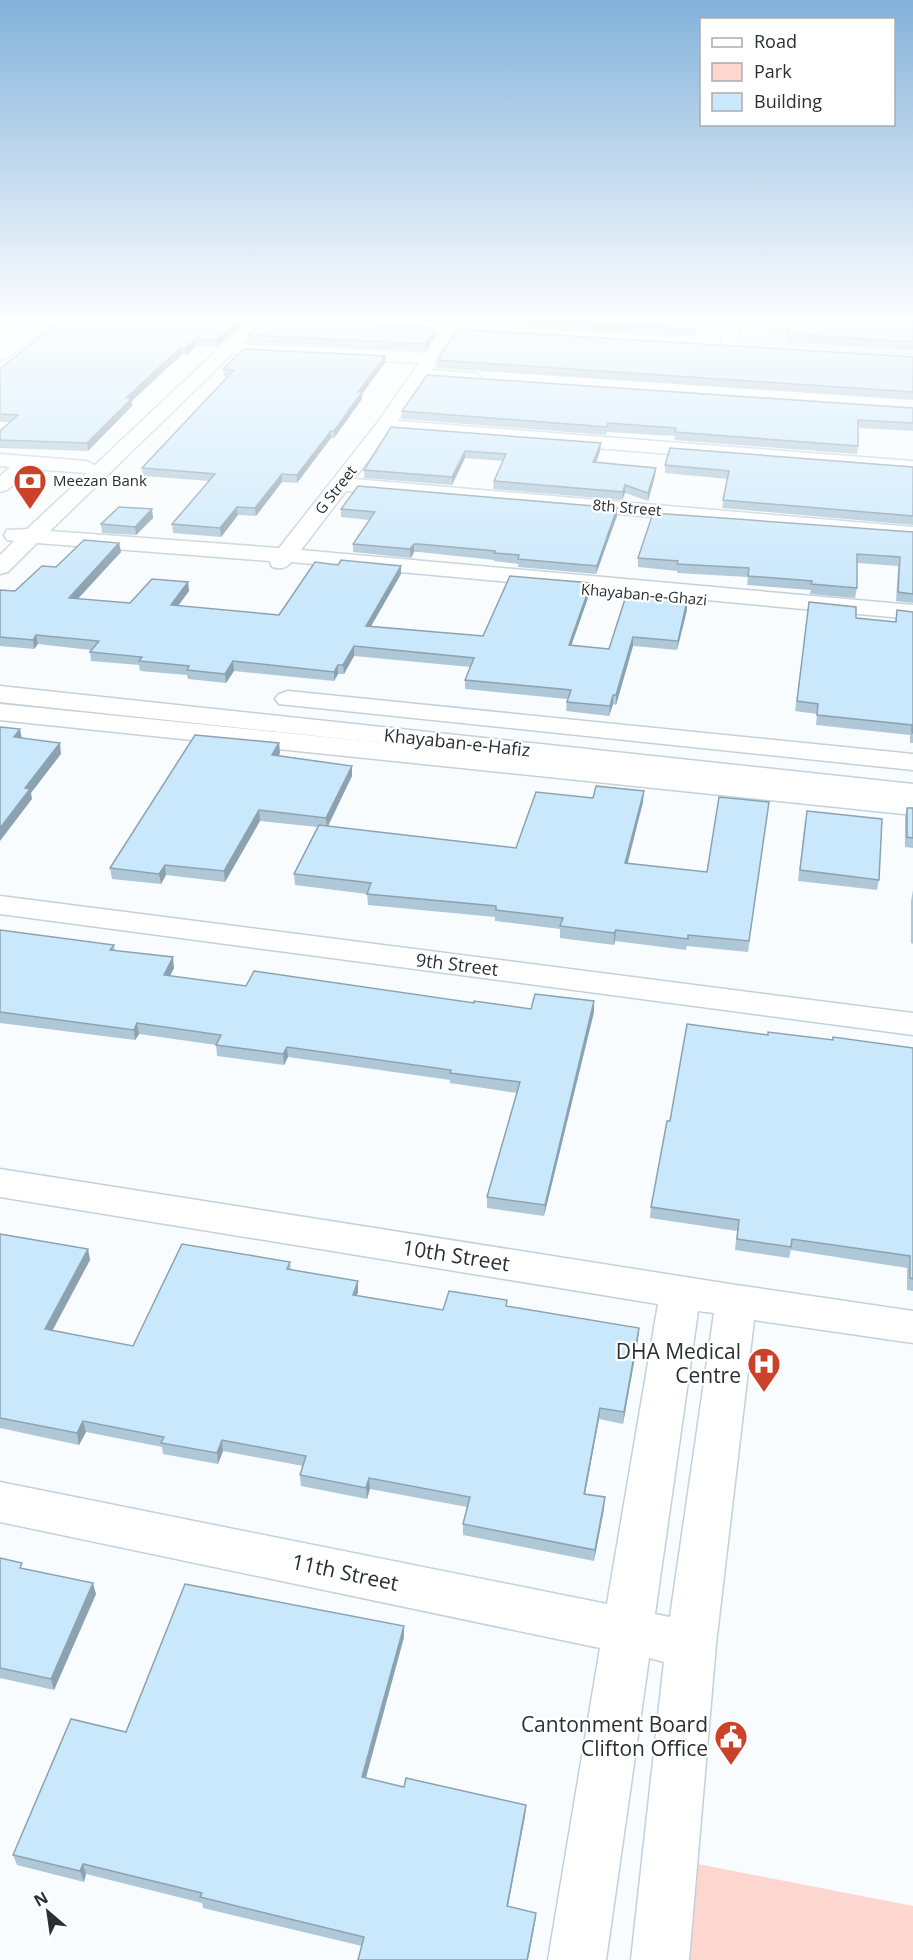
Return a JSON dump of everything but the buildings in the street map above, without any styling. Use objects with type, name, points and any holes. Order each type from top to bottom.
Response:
[{"type":"street","points":[[0,567],[16,540],[86,467],[149,407]]},
{"type":"street","points":[[16,540],[164,407]]},
{"type":"street","name":"G Street","points":[[278,557],[341,484],[397,407]]},
{"type":"street","points":[[385,426],[913,467]]},
{"type":"street","points":[[0,460],[86,467]]},
{"type":"street","points":[[0,486],[28,462]]},
{"type":"street","name":"8th Street","points":[[341,484],[913,533]]},
{"type":"street","name":"Khayaban-e-Ghazi","points":[[16,540],[278,557],[913,612]]},
{"type":"street","name":"Khayaban-e-Ghazi","points":[[278,557],[913,619]]},
{"type":"street","name":"Khayaban-e-Hafiz","points":[[0,678],[913,792]]},
{"type":"street","name":"Khayaban-e-Hafiz","points":[[0,694],[913,774]]},
{"type":"street","points":[[288,699],[913,762]]},
{"type":"street","points":[[0,712],[913,806]]},
{"type":"street","name":"9th Street","points":[[0,906],[913,1024]]},
{"type":"street","name":"10th Street","points":[[0,1183],[736,1301],[913,1327]]},
{"type":"street","points":[[577,1960],[680,1292]]},
{"type":"street","points":[[660,1960],[691,1644],[736,1301]]},
{"type":"street","name":"11th Street","points":[[0,1502],[691,1644]]},
{"type":"green space","points":[[693,1863],[913,1906],[913,1960],[682,1960]]},
{"type":"place","name":"Meezan Bank","points":[[30,510]]},
{"type":"place","name":"DHA Medical Centre","points":[[764,1393]]},
{"type":"place","name":"Cantonment Board Clifton Office","points":[[731,1766]]}]
